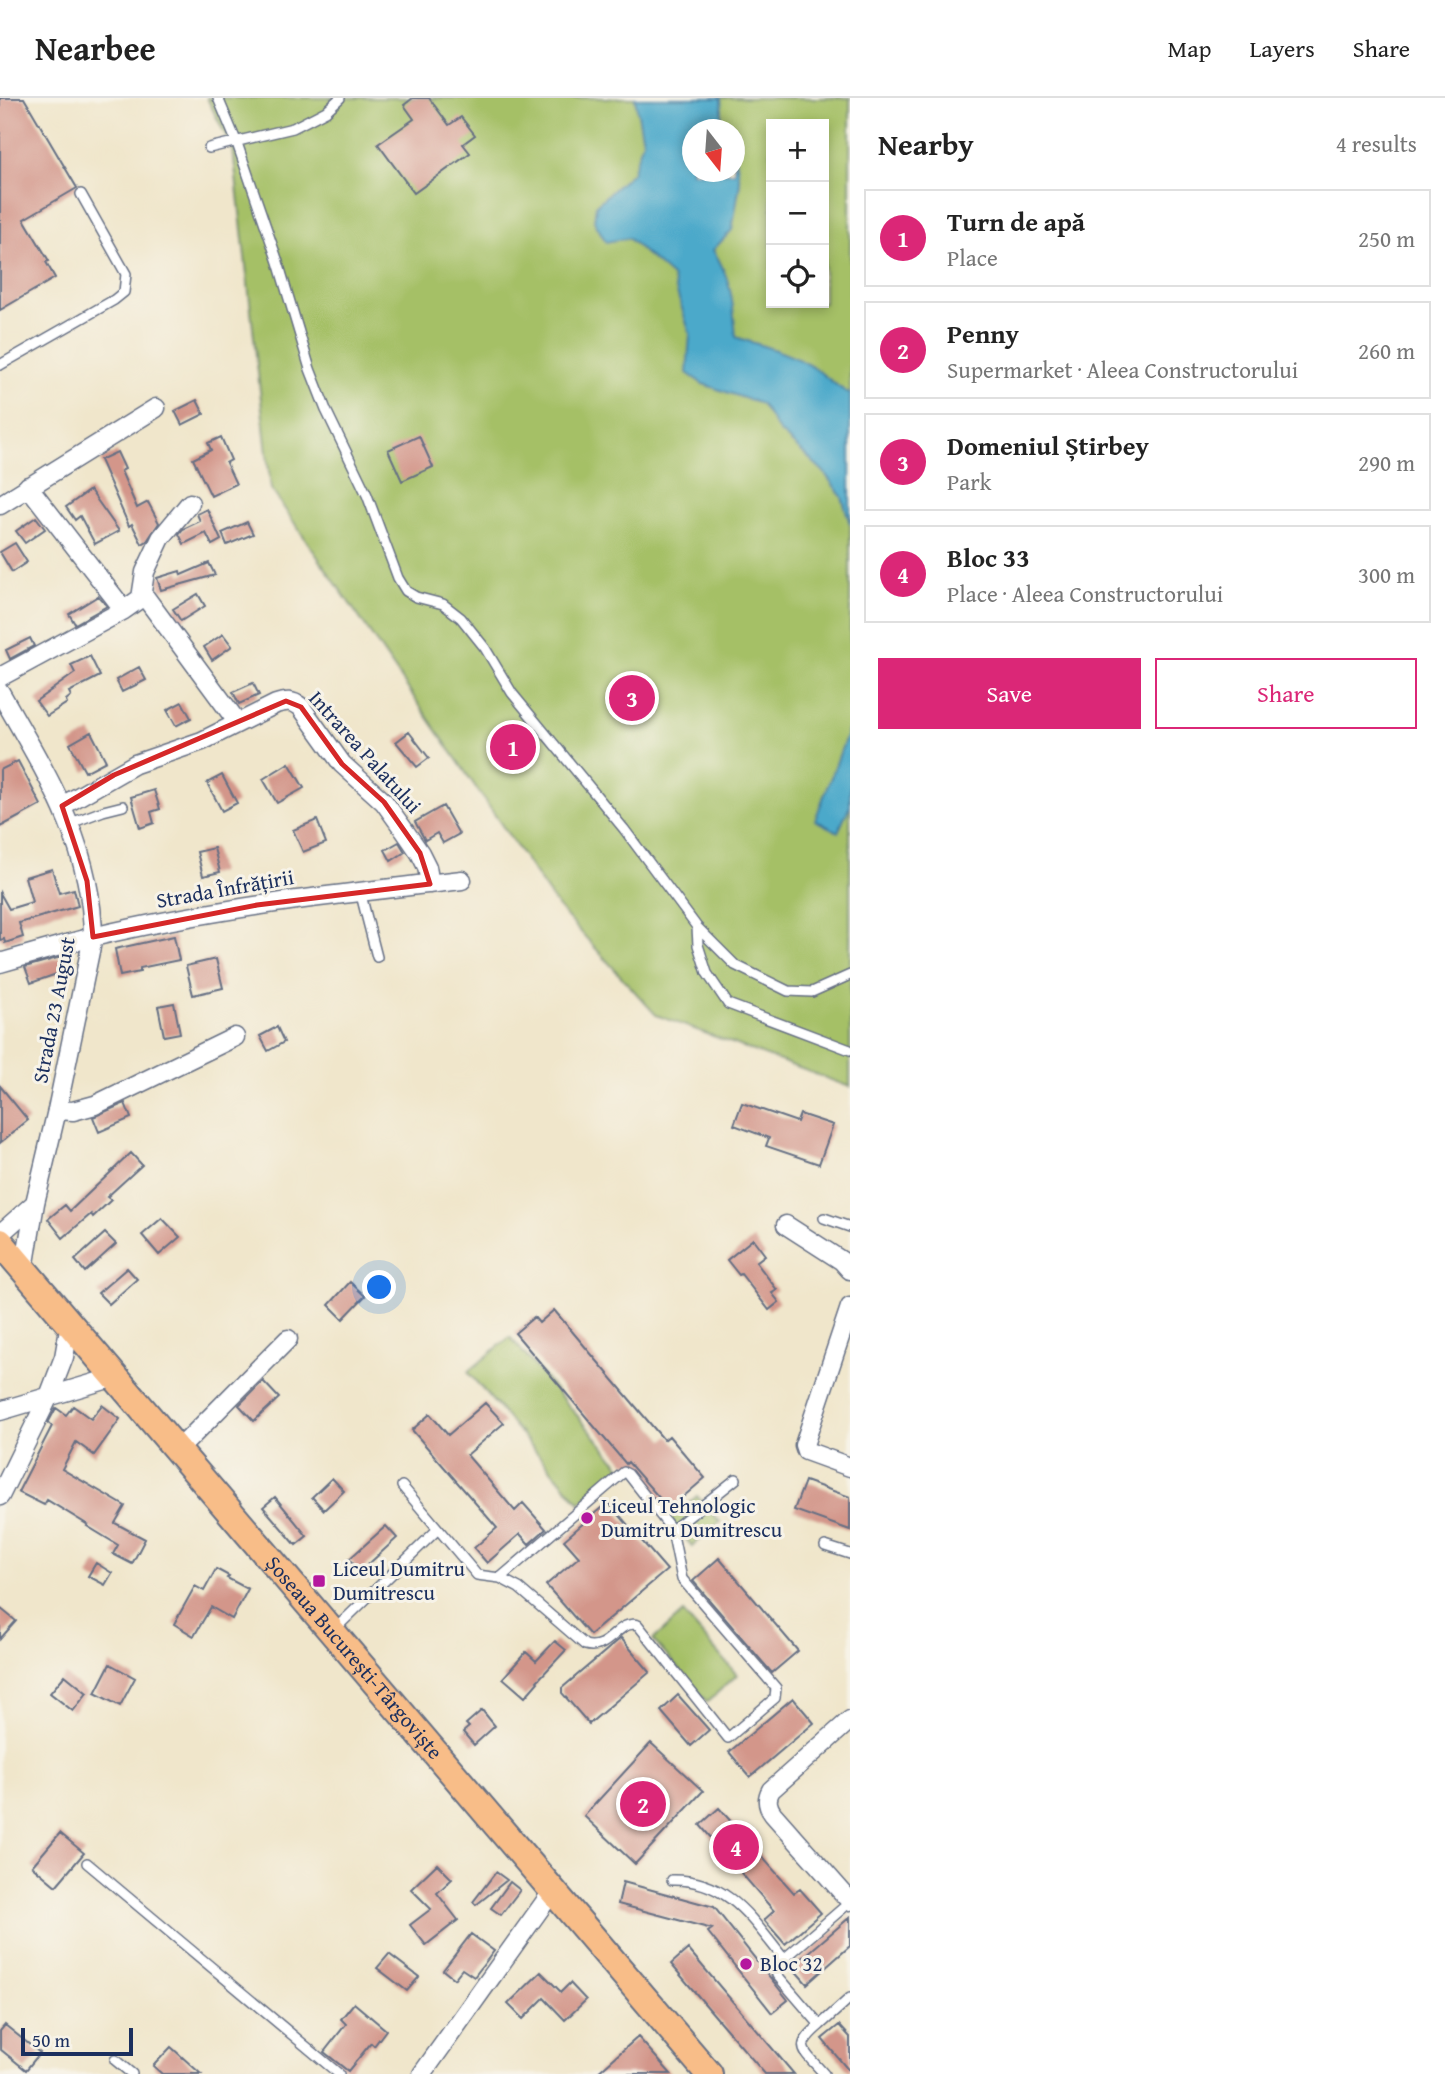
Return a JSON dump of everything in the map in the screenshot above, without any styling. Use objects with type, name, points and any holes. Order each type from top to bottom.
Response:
[{"type":"main road","name":"Șoseaua București-Târgoviște","points":[[0,1242],[709,2074]]},
{"type":"street","points":[[0,505],[156,408]]},
{"type":"street","points":[[28,486],[124,610]]},
{"type":"street","points":[[141,598],[145,572],[161,538],[190,503]]},
{"type":"street","points":[[0,677],[124,610],[141,598],[146,598],[238,723]]},
{"type":"street","name":"Strada 23 August","points":[[0,692],[71,823],[81,853],[93,920],[93,937],[35,1203],[24,1269]]},
{"type":"street","name":"Intrarea Palatului","points":[[62,806],[135,764],[202,741],[276,704],[294,702],[301,707],[342,764],[384,803],[420,853],[427,867],[430,884]]},
{"type":"street","name":"Strada Înfrățirii","points":[[0,962],[93,937],[257,905],[462,880]]},
{"type":"street","points":[[57,1110],[74,1111],[95,1105],[235,1037]]},
{"type":"street","points":[[0,1234],[35,1203]]},
{"type":"street","points":[[786,1225],[842,1261],[850,1270]]},
{"type":"street","points":[[850,1307],[847,1327],[804,1445],[806,1451],[850,1467]]},
{"type":"street","points":[[0,1496],[50,1396],[64,1357],[70,1323]]},
{"type":"street","points":[[177,1451],[288,1339]]},
{"type":"street","points":[[0,1411],[115,1377]]},
{"type":"street","points":[[850,1720],[771,1790],[767,1802],[773,1814],[850,1901]]},
{"type":"street","points":[[422,2074],[552,1892]]},
{"type":"lane","points":[[218,98],[237,143],[278,262],[310,369],[366,495],[398,578],[406,591],[416,597],[443,604],[461,618],[485,648],[512,694],[624,829],[697,927],[735,965],[788,991],[812,992],[850,975]]},
{"type":"lane","points":[[209,148],[293,128],[326,111],[340,98]]},
{"type":"lane","points":[[0,365],[124,292],[125,274],[81,194]]},
{"type":"lane","points":[[71,823],[123,806]]},
{"type":"lane","points":[[360,891],[377,957]]},
{"type":"lane","points":[[697,927],[698,945],[707,973],[728,1004],[850,1050]]},
{"type":"lane","points":[[824,1218],[850,1227]]},
{"type":"lane","points":[[402,1486],[477,1576],[500,1578],[519,1588],[585,1645],[594,1647],[602,1644],[625,1626],[632,1623],[638,1625],[728,1738],[775,1698],[776,1688],[682,1579],[672,1530],[628,1474],[622,1472],[500,1578]]},
{"type":"lane","points":[[672,1530],[736,1479]]},
{"type":"lane","points":[[332,1632],[438,1529]]},
{"type":"lane","points":[[825,1546],[850,1554]]},
{"type":"lane","points":[[88,1863],[339,2074]]},
{"type":"lane","points":[[672,1880],[705,1883],[718,1889],[733,1900],[785,1959]]},
{"type":"lane","points":[[820,2025],[777,1975],[778,1967],[850,1901]]},
{"type":"lane","points":[[824,2074],[803,2048],[804,2038],[850,1998]]},
{"type":"lane","points":[[115,2060],[132,2074]]},
{"type":"highlighted area","points":[[286,701],[301,707],[342,764],[384,802],[420,853],[430,884],[257,905],[93,937],[87,881],[62,806],[114,775]]},
{"type":"green space","points":[[207,98],[850,98],[850,1087],[656,1015],[558,907],[271,489],[233,150]]},
{"type":"green space","points":[[510,1337],[622,1468],[580,1503],[468,1372]]},
{"type":"green space","points":[[697,1496],[720,1522],[692,1546],[669,1520]]},
{"type":"green space","points":[[683,1613],[737,1675],[707,1702],[653,1640]]},
{"type":"water","points":[[635,98],[721,98],[721,119],[682,119],[682,182],[740,182],[732,230],[713,250],[728,282],[736,337],[796,358],[850,394],[850,524],[842,497],[823,471],[779,431],[761,404],[703,384],[687,373],[690,334],[672,277],[628,238],[606,242],[594,221],[596,205],[632,173],[643,141]]},
{"type":"water","points":[[850,726],[850,806],[838,832],[815,820]]},
{"type":"building","points":[[0,98],[24,98],[77,188],[24,219],[49,261],[46,262],[55,278],[0,310]]},
{"type":"building","points":[[413,98],[429,98],[449,125],[461,117],[475,135],[463,144],[470,153],[414,193],[378,144],[414,119],[404,105]]},
{"type":"building","points":[[197,400],[204,414],[182,425],[175,411]]},
{"type":"building","points":[[419,436],[433,467],[402,481],[388,450]]},
{"type":"building","points":[[221,437],[231,460],[226,463],[236,484],[211,496],[193,459],[211,450],[208,443]]},
{"type":"building","points":[[117,452],[125,469],[121,471],[137,508],[148,502],[159,523],[142,544],[132,524],[129,526],[100,460]]},
{"type":"building","points":[[90,490],[119,531],[95,544],[80,516],[75,520],[66,507]]},
{"type":"building","points":[[207,509],[221,540],[212,545],[206,533],[184,544],[179,534],[183,529],[200,521],[197,514]]},
{"type":"building","points":[[36,517],[45,529],[25,543],[16,531]]},
{"type":"building","points":[[247,522],[253,534],[227,545],[222,533]]},
{"type":"building","points":[[15,543],[27,562],[12,572],[0,552]]},
{"type":"building","points":[[209,563],[215,575],[161,590],[157,578],[180,571],[181,575]]},
{"type":"building","points":[[198,594],[205,606],[181,621],[173,609]]},
{"type":"building","points":[[98,596],[107,606],[75,624],[69,614]]},
{"type":"building","points":[[223,634],[232,646],[212,660],[204,647]]},
{"type":"building","points":[[30,638],[34,646],[10,659],[6,650]]},
{"type":"building","points":[[90,656],[100,676],[69,692],[71,696],[66,700],[67,703],[47,716],[36,701],[75,673],[71,665]]},
{"type":"building","points":[[139,667],[146,680],[122,692],[116,680]]},
{"type":"building","points":[[253,683],[259,695],[239,704],[233,692]]},
{"type":"building","points":[[182,702],[191,718],[176,726],[167,710]]},
{"type":"building","points":[[513,729],[525,733],[529,745],[525,757],[513,761],[501,757],[497,745],[501,733]]},
{"type":"building","points":[[91,732],[106,761],[85,772],[70,744]]},
{"type":"building","points":[[409,732],[429,758],[417,767],[396,742]]},
{"type":"building","points":[[18,761],[41,805],[0,827],[0,770]]},
{"type":"building","points":[[289,763],[304,788],[277,803],[263,779]]},
{"type":"building","points":[[222,775],[237,803],[222,811],[207,783]]},
{"type":"building","points":[[154,790],[160,809],[151,812],[154,823],[140,828],[131,797]]},
{"type":"building","points":[[443,806],[459,834],[443,843],[437,833],[425,840],[415,822]]},
{"type":"building","points":[[317,820],[326,843],[303,852],[293,830]]},
{"type":"building","points":[[399,842],[405,852],[391,861],[385,850]]},
{"type":"building","points":[[214,848],[220,872],[203,876],[197,852]]},
{"type":"building","points":[[52,869],[59,893],[74,889],[78,906],[19,923],[23,937],[5,943],[4,939],[0,940],[0,893],[9,909],[32,902],[25,877]]},
{"type":"building","points":[[174,936],[179,960],[140,968],[140,972],[120,976],[115,949]]},
{"type":"building","points":[[61,957],[65,971],[31,983],[25,967]]},
{"type":"building","points":[[216,959],[223,988],[193,995],[186,966]]},
{"type":"building","points":[[174,1003],[180,1033],[164,1036],[158,1006]]},
{"type":"building","points":[[277,1027],[284,1042],[268,1051],[260,1036]]},
{"type":"building","points":[[0,1086],[28,1120],[0,1143]]},
{"type":"building","points":[[125,1103],[131,1118],[99,1132],[93,1117]]},
{"type":"building","points":[[742,1103],[797,1122],[800,1114],[833,1125],[819,1164],[766,1146],[769,1138],[734,1125]]},
{"type":"building","points":[[131,1153],[142,1165],[107,1197],[111,1200],[93,1217],[91,1214],[63,1238],[48,1219],[65,1205],[70,1211]]},
{"type":"building","points":[[162,1218],[180,1237],[159,1255],[142,1235]]},
{"type":"building","points":[[105,1233],[116,1244],[85,1272],[75,1260]]},
{"type":"building","points":[[753,1239],[765,1255],[756,1262],[777,1290],[772,1293],[779,1302],[769,1310],[727,1260]]},
{"type":"building","points":[[127,1268],[137,1279],[109,1304],[98,1293]]},
{"type":"building","points":[[350,1282],[365,1296],[343,1319],[329,1305]]},
{"type":"building","points":[[554,1310],[664,1440],[669,1436],[705,1478],[669,1509],[628,1462],[626,1464],[515,1333],[534,1317],[539,1323]]},
{"type":"building","points":[[263,1381],[279,1398],[254,1421],[239,1405]]},
{"type":"building","points":[[485,1403],[504,1423],[467,1455],[515,1511],[523,1503],[546,1529],[529,1544],[520,1534],[487,1563],[474,1548],[497,1528],[412,1430],[430,1414],[448,1435]]},
{"type":"building","points":[[102,1405],[120,1419],[94,1455],[76,1442],[62,1469],[125,1506],[115,1523],[145,1539],[132,1564],[113,1554],[118,1545],[88,1525],[47,1500],[44,1505],[18,1492],[52,1426],[48,1423],[56,1408],[66,1415],[73,1406],[91,1419]]},
{"type":"building","points":[[332,1478],[344,1491],[324,1510],[312,1497]]},
{"type":"building","points":[[805,1481],[850,1497],[850,1530],[794,1510]]},
{"type":"building","points":[[275,1497],[307,1536],[296,1545],[263,1507]]},
{"type":"building","points":[[608,1502],[667,1570],[590,1635],[546,1585],[579,1557],[564,1540]]},
{"type":"building","points":[[386,1526],[397,1538],[360,1572],[349,1559]]},
{"type":"building","points":[[719,1558],[798,1651],[772,1673],[693,1581]]},
{"type":"building","points":[[96,1563],[112,1573],[105,1585],[88,1576]]},
{"type":"building","points":[[216,1569],[248,1589],[232,1619],[211,1607],[194,1636],[174,1624],[195,1586],[204,1591]]},
{"type":"building","points":[[0,1608],[16,1621],[0,1639]]},
{"type":"building","points":[[621,1638],[650,1672],[589,1724],[562,1693],[562,1688]]},
{"type":"building","points":[[555,1641],[566,1650],[525,1697],[503,1678],[526,1652],[536,1661]]},
{"type":"building","points":[[110,1664],[135,1678],[120,1706],[95,1693]]},
{"type":"building","points":[[65,1675],[87,1693],[73,1711],[50,1693]]},
{"type":"building","points":[[678,1695],[709,1730],[691,1746],[661,1711]]},
{"type":"building","points":[[793,1698],[814,1723],[750,1777],[729,1752]]},
{"type":"building","points":[[482,1710],[495,1726],[474,1745],[463,1732],[469,1727],[466,1724]]},
{"type":"building","points":[[651,1743],[703,1791],[635,1864],[584,1816]]},
{"type":"building","points":[[719,1808],[794,1893],[800,1889],[821,1913],[785,1944],[764,1920],[774,1911],[700,1825]]},
{"type":"building","points":[[60,1833],[84,1853],[56,1886],[32,1866]]},
{"type":"building","points":[[437,1864],[452,1879],[437,1893],[458,1920],[426,1945],[410,1925],[431,1909],[411,1889]]},
{"type":"building","points":[[496,1872],[507,1880],[476,1905],[473,1902]]},
{"type":"building","points":[[510,1882],[520,1890],[501,1915],[491,1908]]},
{"type":"building","name":"Bloc 32","points":[[623,1882],[714,1907],[788,2000],[772,2013],[708,1932],[712,1929],[618,1904]]},
{"type":"building","points":[[850,1917],[850,1946],[807,1984],[792,1967]]},
{"type":"building","points":[[471,1934],[494,1951],[474,1977],[462,1969],[454,1979],[443,1970]]},
{"type":"building","points":[[688,1949],[794,2074],[765,2074],[721,2023],[671,1964]]},
{"type":"building","points":[[389,1954],[419,1977],[407,1991],[377,1968]]},
{"type":"building","points":[[541,1972],[561,1992],[570,1983],[586,2000],[565,2020],[544,1998],[523,2019],[508,2004]]},
{"type":"building","points":[[354,2003],[386,2030],[374,2046],[371,2043],[348,2071],[324,2052],[346,2024],[341,2019]]},
{"type":"building","points":[[5,2025],[40,2053],[26,2070],[0,2049],[0,2031]]},
{"type":"building","points":[[839,2025],[850,2037],[850,2072],[822,2039]]},
{"type":"building","points":[[638,2037],[671,2074],[596,2074]]},
{"type":"building","points":[[171,2047],[201,2074],[162,2074],[153,2066]]},
{"type":"place","name":"Domeniul Știrbey","points":[[632,698]]},
{"type":"place","name":"Turn de apă","points":[[513,747]]},
{"type":"place","name":"Liceul Tehnologic Dumitru Dumitrescu","points":[[587,1518]]},
{"type":"place","name":"Liceul Dumitru Dumitrescu","points":[[319,1581]]},
{"type":"place","name":"Penny","points":[[643,1804]]},
{"type":"place","name":"Bloc 33","points":[[736,1847]]},
{"type":"place","name":"Bloc 32","points":[[746,1964]]}]
